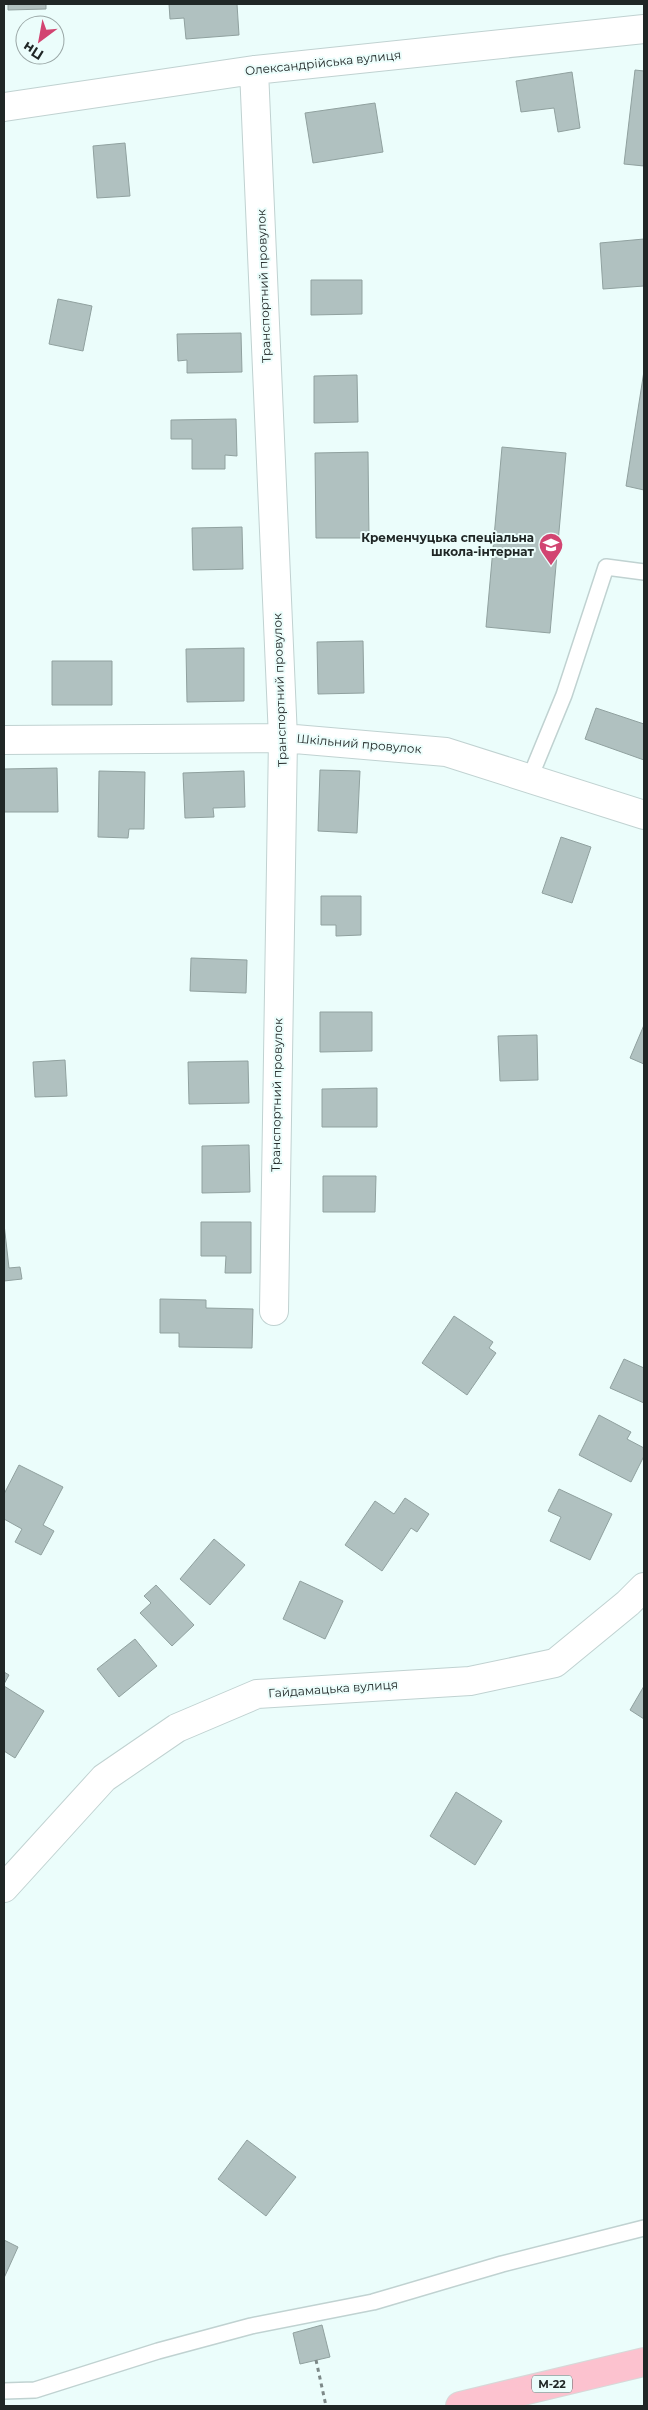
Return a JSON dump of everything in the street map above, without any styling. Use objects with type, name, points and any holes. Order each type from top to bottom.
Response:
[{"type":"highway","name":"М-22","points":[[460,2406],[524,2398],[644,2362]]},
{"type":"street","name":"Олександрійська вулиця","points":[[4,107],[254,70],[644,29]]},
{"type":"street","name":"Транспортний провулок","points":[[254,70],[283,738],[274,1311]]},
{"type":"street","name":"Шкільний провулок","points":[[4,740],[283,738],[446,752],[644,816]]},
{"type":"street","points":[[636,1595],[644,1572]]},
{"type":"street","name":"Гайдамацька вулиця","points":[[4,1888],[104,1778],[177,1728],[257,1694],[470,1680],[555,1663],[636,1595]]},
{"type":"lane","points":[[529,780],[564,695],[606,567],[644,572]]},
{"type":"lane","points":[[4,2391],[35,2390],[158,2350],[251,2326],[374,2302],[502,2264],[644,2228]]},
{"type":"path","points":[[316,2360],[326,2406]]},
{"type":"building","points":[[8,4],[46,4],[46,9],[8,10]]},
{"type":"building","points":[[169,4],[237,4],[239,35],[186,39],[184,18],[170,19]]},
{"type":"building","points":[[635,70],[644,71],[644,166],[624,164]]},
{"type":"building","points":[[572,72],[580,128],[558,132],[554,108],[521,112],[516,81]]},
{"type":"building","points":[[375,103],[383,152],[313,163],[305,113]]},
{"type":"building","points":[[125,143],[130,196],[97,198],[93,146]]},
{"type":"building","points":[[644,239],[644,286],[603,289],[600,243]]},
{"type":"building","points":[[311,280],[362,280],[362,314],[311,315]]},
{"type":"building","points":[[58,299],[92,306],[83,351],[49,344]]},
{"type":"building","points":[[241,333],[242,372],[187,373],[187,360],[178,361],[177,334]]},
{"type":"building","points":[[644,371],[644,490],[626,486]]},
{"type":"building","points":[[357,375],[358,422],[314,423],[314,376]]},
{"type":"building","points":[[236,419],[237,456],[225,455],[225,469],[192,469],[192,439],[171,439],[171,420]]},
{"type":"building","points":[[502,447],[566,453],[550,633],[486,627]]},
{"type":"building","points":[[368,452],[369,538],[316,538],[315,453]]},
{"type":"building","points":[[242,527],[243,569],[193,570],[192,528]]},
{"type":"building","points":[[363,641],[364,693],[318,694],[317,642]]},
{"type":"building","points":[[244,648],[244,701],[187,702],[186,649]]},
{"type":"building","points":[[52,661],[112,661],[112,705],[52,705]]},
{"type":"building","points":[[596,708],[644,724],[644,760],[585,739]]},
{"type":"building","points":[[57,768],[58,812],[4,812],[4,769]]},
{"type":"building","points":[[320,770],[360,771],[357,833],[318,831]]},
{"type":"building","points":[[99,771],[145,772],[144,829],[129,829],[128,838],[98,837]]},
{"type":"building","points":[[244,771],[245,807],[213,808],[214,817],[185,818],[183,773]]},
{"type":"building","points":[[561,837],[591,847],[572,903],[542,893]]},
{"type":"building","points":[[321,896],[361,896],[361,935],[336,936],[336,925],[321,925]]},
{"type":"building","points":[[191,958],[247,960],[246,993],[190,991]]},
{"type":"building","points":[[320,1012],[372,1012],[372,1051],[320,1052]]},
{"type":"building","points":[[644,1025],[644,1064],[630,1058]]},
{"type":"building","points":[[537,1035],[538,1080],[500,1081],[498,1036]]},
{"type":"building","points":[[65,1060],[67,1096],[35,1097],[33,1062]]},
{"type":"building","points":[[248,1061],[249,1103],[189,1104],[188,1062]]},
{"type":"building","points":[[377,1088],[377,1127],[322,1127],[322,1089]]},
{"type":"building","points":[[249,1145],[250,1192],[202,1193],[202,1146]]},
{"type":"building","points":[[323,1176],[376,1176],[375,1212],[323,1212]]},
{"type":"building","points":[[201,1222],[251,1222],[251,1273],[225,1273],[226,1256],[201,1256]]},
{"type":"building","points":[[4,1224],[9,1268],[20,1267],[22,1279],[4,1281]]},
{"type":"building","points":[[160,1299],[206,1300],[206,1308],[253,1309],[252,1348],[179,1347],[179,1333],[160,1333]]},
{"type":"building","points":[[454,1316],[493,1342],[489,1348],[496,1353],[467,1395],[422,1363]]},
{"type":"building","points":[[624,1359],[644,1368],[644,1403],[610,1388]]},
{"type":"building","points":[[599,1415],[631,1432],[627,1439],[644,1448],[644,1456],[631,1482],[579,1455]]},
{"type":"building","points":[[19,1465],[63,1487],[43,1525],[54,1531],[41,1555],[15,1542],[22,1529],[4,1519],[4,1494]]},
{"type":"building","points":[[559,1489],[612,1514],[590,1560],[550,1541],[561,1517],[548,1511]]},
{"type":"building","points":[[405,1498],[429,1514],[417,1532],[411,1528],[382,1571],[345,1545],[375,1501],[394,1514]]},
{"type":"building","points":[[214,1539],[245,1565],[210,1605],[180,1579]]},
{"type":"building","points":[[300,1581],[343,1601],[325,1639],[283,1619]]},
{"type":"building","points":[[156,1585],[194,1625],[172,1646],[140,1613],[151,1603],[144,1596]]},
{"type":"building","points":[[135,1639],[157,1666],[119,1697],[97,1669]]},
{"type":"building","points":[[4,1672],[9,1675],[4,1684]]},
{"type":"building","points":[[4,1686],[44,1711],[15,1758],[4,1751]]},
{"type":"building","points":[[644,1686],[644,1719],[630,1710]]},
{"type":"building","points":[[456,1792],[502,1821],[475,1865],[430,1836]]},
{"type":"building","points":[[247,2140],[296,2177],[266,2216],[218,2179]]},
{"type":"building","points":[[4,2240],[18,2247],[4,2278]]},
{"type":"building","points":[[322,2325],[330,2357],[300,2364],[293,2333]]},
{"type":"place","name":"Кременчуцька спеціальна школа-інтернат","points":[[551,566]]}]
